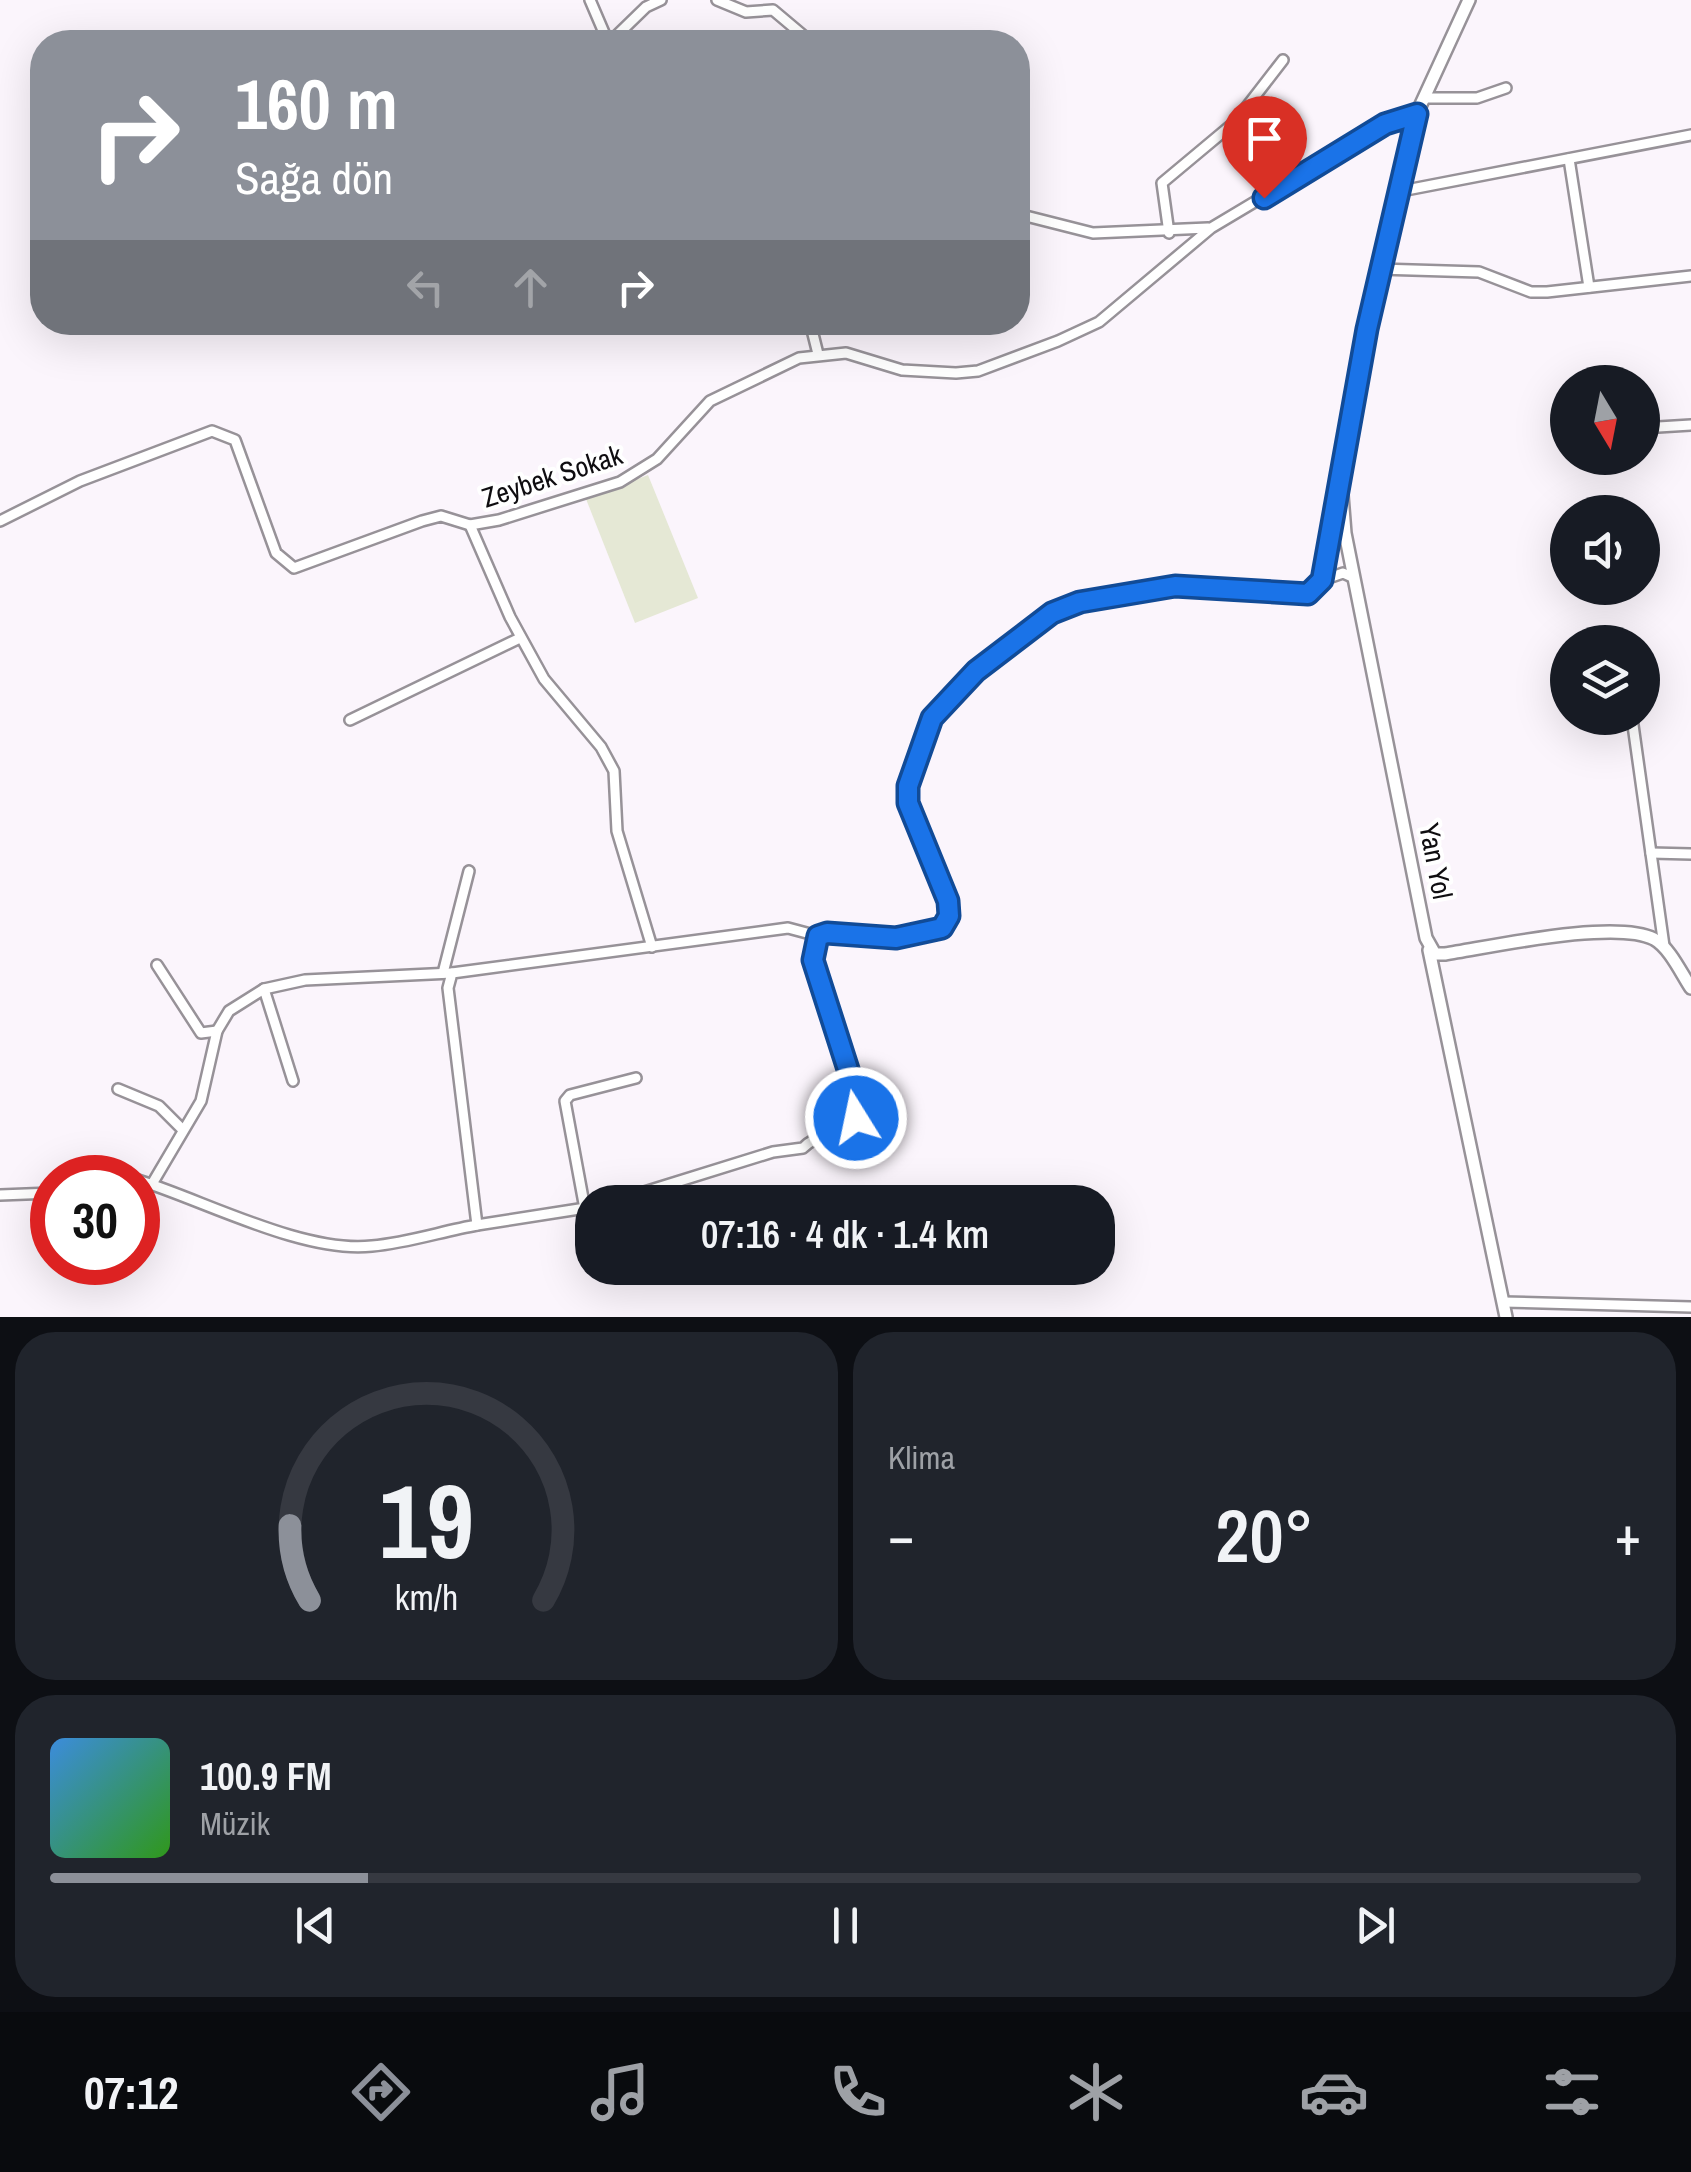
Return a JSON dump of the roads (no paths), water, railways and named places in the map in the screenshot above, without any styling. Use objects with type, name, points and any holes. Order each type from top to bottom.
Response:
[{"type":"street","points":[[590,0],[604,30]]},
{"type":"street","points":[[622,30],[646,8],[662,0]]},
{"type":"street","points":[[717,0],[746,12],[774,5],[799,30]]},
{"type":"street","name":"Yan Yol","points":[[1469,0],[1417,114],[1396,192],[1340,470],[1339,496],[1506,1317]]},
{"type":"street","points":[[1169,233],[1162,183],[1235,122],[1284,60]]},
{"type":"street","points":[[1426,98],[1477,98],[1506,88]]},
{"type":"street","name":"Zeybek Sokak","points":[[0,521],[80,482],[212,431],[236,440],[276,553],[284,564],[311,564],[441,516],[470,524],[499,520],[634,476],[657,459],[710,401],[799,358],[846,353],[902,370],[978,371],[1099,322],[1211,228],[1385,124],[1417,114]]},
{"type":"street","points":[[1396,192],[1691,134]]},
{"type":"street","points":[[1569,158],[1589,287]]},
{"type":"street","points":[[1030,217],[1092,233],[1169,233],[1211,228]]},
{"type":"street","points":[[1380,269],[1480,272],[1530,292],[1691,276]]},
{"type":"street","points":[[813,335],[818,354]]},
{"type":"street","points":[[1660,427],[1691,425]]},
{"type":"street","points":[[1322,580],[1339,496]]},
{"type":"street","points":[[470,524],[520,638],[544,679],[601,747],[614,771],[617,831],[652,947]]},
{"type":"street","points":[[160,1169],[200,1101],[218,1031],[229,1011],[264,989],[304,980],[447,973],[788,928],[818,936],[896,938],[942,928],[949,916],[948,901],[908,803],[916,756],[932,718],[948,695],[1022,634],[1052,613],[1080,602],[1143,588],[1243,588],[1308,594],[1322,580],[1343,573],[1354,578]]},
{"type":"street","points":[[350,720],[520,638]]},
{"type":"street","points":[[1634,735],[1664,946],[1691,988]]},
{"type":"street","points":[[1651,853],[1691,854]]},
{"type":"street","points":[[469,871],[447,973],[477,1225]]},
{"type":"street","points":[[1429,950],[1445,954],[1588,934],[1641,934],[1664,946]]},
{"type":"street","points":[[667,1185],[773,1152],[804,1148],[811,1140],[850,1126],[856,1118],[854,1088],[813,960],[818,936]]},
{"type":"street","points":[[157,965],[192,1026],[201,1033],[218,1031]]},
{"type":"street","points":[[264,989],[293,1081]]},
{"type":"street","points":[[584,1185],[565,1101],[570,1096],[636,1078]]},
{"type":"street","points":[[118,1088],[159,1106],[182,1129]]},
{"type":"street","points":[[160,1187],[298,1236],[353,1247],[575,1210]]},
{"type":"street","points":[[0,1195],[30,1193]]},
{"type":"street","points":[[1503,1302],[1691,1307]]}]
